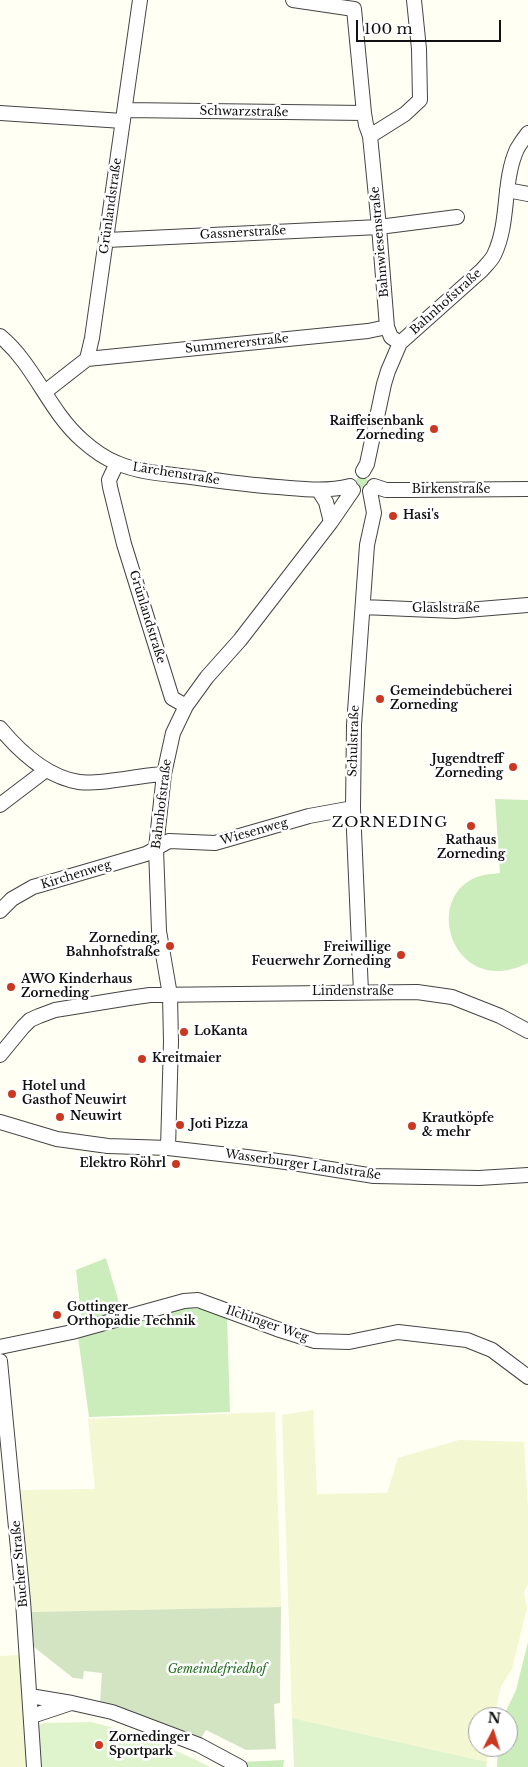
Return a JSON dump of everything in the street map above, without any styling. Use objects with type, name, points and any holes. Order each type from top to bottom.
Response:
[{"type":"street","name":"Grünlandstraße","points":[[87,359],[107,240],[140,0]]},
{"type":"street","name":"Bahnwiesenstraße","points":[[293,0],[354,10],[364,113],[370,136],[380,227],[387,327]]},
{"type":"street","points":[[370,136],[405,114],[420,100],[419,50],[414,0]]},
{"type":"street","name":"Schwarzstraße","points":[[0,113],[124,116],[364,113]]},
{"type":"street","name":"Bahnhofstraße","points":[[363,471],[368,464],[388,371],[400,343],[482,270],[493,257],[500,234],[507,190],[518,148],[528,133]]},
{"type":"street","points":[[507,190],[528,194]]},
{"type":"street","name":"Gassnerstraße","points":[[107,240],[380,227],[457,217]]},
{"type":"street","points":[[387,327],[391,337],[400,343]]},
{"type":"street","name":"Summererstraße","points":[[87,359],[387,327]]},
{"type":"street","name":"Lärchenstraße","points":[[0,336],[16,350],[71,429],[91,447],[117,463],[150,472],[241,484],[319,491],[351,488]]},
{"type":"street","points":[[46,391],[87,359]]},
{"type":"street","name":"Grünlandstraße","points":[[117,463],[109,480],[124,544],[172,698],[186,706]]},
{"type":"street","points":[[363,471],[373,477],[372,489],[362,494],[351,488],[350,479],[353,474],[363,471]]},
{"type":"street","name":"Bahnhofstraße","points":[[168,1148],[171,1042],[170,995],[159,931],[156,848],[164,774],[173,733],[186,706],[207,677],[240,640],[332,522],[351,488]]},
{"type":"street","name":"Birkenstraße","points":[[372,489],[528,489]]},
{"type":"street","name":"Schulstraße","points":[[361,992],[353,808],[354,725],[367,545],[374,513],[372,489]]},
{"type":"street","points":[[319,491],[326,502],[332,522]]},
{"type":"street","name":"Glaslstraße","points":[[363,607],[455,611],[528,605]]},
{"type":"street","points":[[0,728],[11,741],[46,770],[79,782],[106,781],[143,775],[164,774]]},
{"type":"street","points":[[0,805],[46,770]]},
{"type":"street","name":"Wiesenweg","points":[[156,848],[169,841],[215,843],[309,816],[353,808]]},
{"type":"street","name":"Kirchenweg","points":[[0,910],[12,899],[33,887],[146,854],[156,848]]},
{"type":"street","name":"Lindenstraße","points":[[0,1055],[10,1041],[30,1020],[55,1010],[150,995],[417,992],[452,997],[500,1016],[528,1031]]},
{"type":"street","name":"Wasserburger Landstraße","points":[[3,1127],[108,1146],[168,1148],[293,1163],[374,1176],[479,1178],[528,1175]]},
{"type":"street","name":"Ilchinger Weg","points":[[0,1347],[72,1332],[184,1301],[198,1300],[315,1341],[349,1342],[398,1332],[467,1340],[492,1350],[528,1377]]},
{"type":"street","name":"Bucher Straße","points":[[0,1361],[24,1601],[34,1767]]},
{"type":"street","points":[[30,1696],[72,1702],[112,1712],[199,1745],[240,1767]]},
{"type":"street","points":[[32,1716],[72,1702]]},
{"type":"green space","points":[[360,476],[364,476],[368,482],[364,488],[360,488],[356,484],[356,480]]},
{"type":"green space","points":[[495,799],[528,800],[528,963],[502,971],[481,968],[465,958],[454,942],[449,923],[451,904],[460,888],[477,877],[500,873]]},
{"type":"green space","points":[[106,1258],[122,1313],[82,1324],[76,1270]]},
{"type":"green space","points":[[184,1308],[208,1309],[227,1317],[230,1412],[89,1417],[78,1337]]},
{"type":"green space","points":[[313,1410],[317,1494],[387,1493],[398,1458],[459,1440],[524,1442],[528,1508],[528,1584],[524,1592],[527,1608],[512,1669],[501,1686],[496,1707],[468,1707],[468,1757],[488,1757],[487,1762],[292,1718],[282,1415]]},
{"type":"green space","points":[[275,1412],[281,1607],[31,1612],[19,1490],[95,1489],[88,1419]]},
{"type":"green space","name":"Gemeindefriedhof","points":[[281,1607],[280,1703],[274,1704],[276,1749],[246,1750],[206,1730],[201,1738],[100,1702],[102,1673],[84,1671],[83,1679],[73,1678],[34,1647],[31,1612]]},
{"type":"green space","points":[[528,1642],[528,1767],[497,1767],[498,1757],[518,1757],[518,1707],[508,1707],[516,1690]]},
{"type":"green space","points":[[19,1655],[24,1674],[28,1767],[0,1767],[0,1656]]},
{"type":"green space","points":[[292,1718],[487,1762],[486,1767],[294,1767]]},
{"type":"green space","name":"Zornedinger Sportpark","points":[[91,1722],[152,1741],[210,1767],[39,1767],[37,1733],[39,1725],[44,1723]]},
{"type":"green space","points":[[284,1760],[283,1767],[249,1767],[243,1762]]},
{"type":"place","name":"Raiffeisenbank Zorneding","points":[[434,429]]},
{"type":"place","name":"Hasi's","points":[[393,516]]},
{"type":"place","name":"Gemeindebücherei Zorneding","points":[[380,699]]},
{"type":"place","name":"Jugendtreff Zorneding","points":[[513,767]]},
{"type":"place","name":"Rathaus Zorneding","points":[[471,826]]},
{"type":"place","name":"Zorneding, Bahnhofstraße","points":[[170,946]]},
{"type":"place","name":"Freiwillige Feuerwehr Zorneding","points":[[401,955]]},
{"type":"place","name":"AWO Kinderhaus Zorneding","points":[[11,987]]},
{"type":"place","name":"LoKanta","points":[[184,1032]]},
{"type":"place","name":"Kreitmaier","points":[[142,1059]]},
{"type":"place","name":"Hotel und Gasthof Neuwirt","points":[[12,1094]]},
{"type":"place","name":"Neuwirt","points":[[60,1117]]},
{"type":"place","name":"Joti Pizza","points":[[180,1125]]},
{"type":"place","name":"Krautköpfe & mehr","points":[[412,1126]]},
{"type":"place","name":"Elektro Röhrl","points":[[176,1164]]},
{"type":"place","name":"Gottinger Orthopädie Technik","points":[[57,1315]]},
{"type":"place","name":"Zornedinger Sportpark","points":[[99,1745]]},
{"type":"district","name":"ZORNEDING","points":[[390,823]]}]
